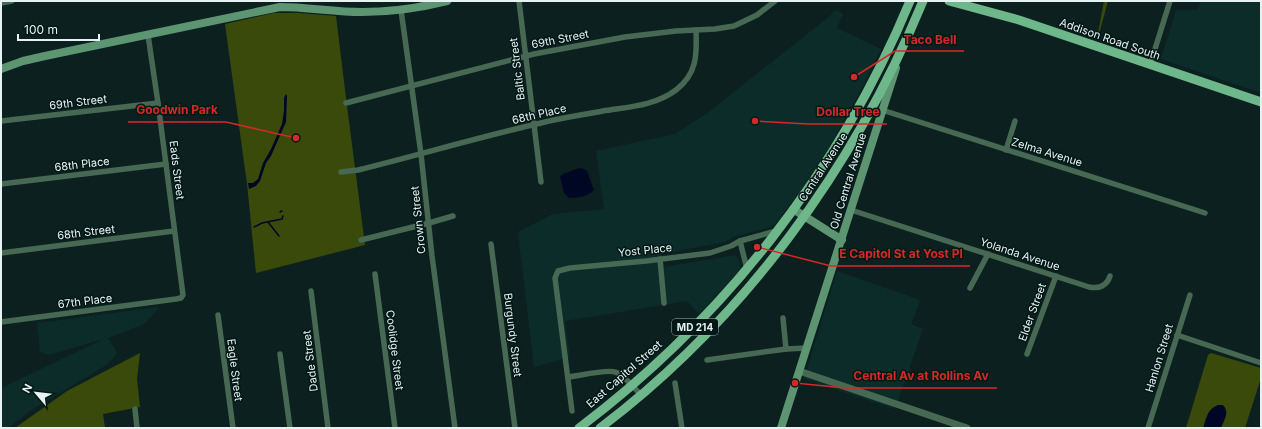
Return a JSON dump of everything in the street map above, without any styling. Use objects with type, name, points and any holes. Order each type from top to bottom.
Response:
[{"type":"main road","points":[[1,69],[30,59],[148,35],[279,4],[361,12],[401,10],[447,1]]},
{"type":"main road","name":"Central Avenue","points":[[842,240],[793,209],[832,153],[862,102],[892,42],[910,1]]},
{"type":"main road","name":"Central Avenue","points":[[805,216],[852,146],[874,107],[923,1]]},
{"type":"main road","name":"Addison Road South","points":[[949,1],[1018,20],[1261,102]]},
{"type":"main road","name":"Old Central Avenue","points":[[781,428],[842,240],[899,55]]},
{"type":"main road","name":"East Capitol Street","points":[[579,428],[653,366],[697,325],[747,269],[793,209]]},
{"type":"main road","name":"MD 214","points":[[600,428],[674,366],[742,295],[779,251],[805,216]]},
{"type":"street","points":[[1,3],[12,1]]},
{"type":"street","name":"Baltic Street","points":[[519,1],[541,182]]},
{"type":"street","name":"69th Street","points":[[346,104],[526,56],[606,40],[726,28],[742,23],[765,10],[775,1]]},
{"type":"street","points":[[1150,65],[1170,1]]},
{"type":"street","name":"Crown Street","points":[[401,10],[421,154],[433,264],[455,428]]},
{"type":"street","name":"68th Place","points":[[341,172],[358,170],[534,125],[652,102],[670,94],[684,82],[693,69],[696,60],[696,30]]},
{"type":"street","name":"Eads Street","points":[[148,35],[174,231],[184,294],[181,298],[172,300]]},
{"type":"street","name":"69th Street","points":[[1,121],[158,103]]},
{"type":"street","name":"Zelma Avenue","points":[[882,110],[1205,212]]},
{"type":"street","points":[[1006,150],[1015,121]]},
{"type":"street","name":"68th Place","points":[[1,184],[166,164]]},
{"type":"street","name":"Yolanda Avenue","points":[[851,210],[1089,287],[1097,288],[1106,284],[1110,276]]},
{"type":"street","points":[[361,240],[453,216]]},
{"type":"street","name":"Yost Place","points":[[568,377],[555,278],[558,271],[564,268],[710,253],[731,246],[740,241],[778,230]]},
{"type":"street","name":"68th Street","points":[[1,253],[174,231]]},
{"type":"street","points":[[740,241],[747,269]]},
{"type":"street","name":"Burgundy Street","points":[[491,244],[515,428]]},
{"type":"street","points":[[970,288],[988,254]]},
{"type":"street","points":[[660,259],[664,303]]},
{"type":"street","name":"Coolidge Street","points":[[375,274],[395,428]]},
{"type":"street","name":"Elder Street","points":[[1027,354],[1056,276]]},
{"type":"street","name":"Dade Street","points":[[312,291],[328,428]]},
{"type":"street","name":"Hanlon Street","points":[[1148,428],[1190,295]]},
{"type":"street","name":"67th Place","points":[[1,322],[172,300]]},
{"type":"street","name":"Eagle Street","points":[[218,315],[233,428]]},
{"type":"street","points":[[783,318],[786,349]]},
{"type":"street","points":[[1177,335],[1261,363]]},
{"type":"street","points":[[707,360],[786,349],[807,348]]},
{"type":"street","points":[[280,354],[290,428]]},
{"type":"street","points":[[572,411],[568,377],[606,371],[615,372],[641,395]]},
{"type":"street","points":[[799,371],[967,428]]},
{"type":"street","points":[[676,384],[682,428]]},
{"type":"street","points":[[135,409],[137,428]]},
{"type":"shaded area","points":[[1201,1],[1261,1],[1261,93],[1161,59],[1176,10],[1198,10]]},
{"type":"shaded area","points":[[835,10],[843,14],[837,28],[881,49],[861,90],[829,147],[803,187],[774,226],[733,237],[725,242],[662,254],[664,267],[736,255],[740,262],[740,268],[737,273],[699,314],[687,301],[565,321],[570,357],[534,367],[518,232],[553,214],[604,209],[596,151],[675,134],[710,111],[830,16]]},
{"type":"shaded area","points":[[286,94],[286,122],[271,156],[266,163],[260,181],[256,186],[249,189],[248,183],[253,183],[258,179],[263,163],[282,124],[284,98]]},
{"type":"shaded area","points":[[579,168],[587,171],[594,190],[586,196],[569,198],[564,193],[560,177],[563,174]]},
{"type":"shaded area","points":[[837,271],[920,300],[911,324],[923,329],[895,409],[804,379]]},
{"type":"shaded area","points":[[159,307],[144,324],[108,338],[117,353],[108,364],[33,409],[8,428],[1,428],[1,388],[104,339],[48,355],[40,352],[37,323]]},
{"type":"shaded area","points":[[1218,405],[1223,405],[1226,410],[1226,416],[1221,428],[1203,428],[1209,411]]},
{"type":"green space","points":[[1104,1],[1108,1],[1099,34],[1098,33]]},
{"type":"green space","points":[[274,13],[299,13],[336,16],[365,245],[256,273],[247,184],[225,24]]},
{"type":"green space","points":[[140,353],[137,379],[140,407],[103,414],[105,428],[15,428],[67,391]]},
{"type":"green space","points":[[1211,353],[1261,368],[1261,378],[1245,428],[1186,428],[1208,355]]},
{"type":"waterway","points":[[254,227],[262,223],[282,219],[283,216]]},
{"type":"waterway","points":[[268,222],[279,236]]},
{"type":"place","name":"Taco Bell","points":[[854,77]]},
{"type":"place","name":"Dollar Tree","points":[[755,121]]},
{"type":"place","name":"Goodwin Park","points":[[296,138]]},
{"type":"place","name":"E Capitol St at Yost Pl","points":[[757,247]]},
{"type":"place","name":"Central Av at Rollins Av","points":[[795,383]]}]
